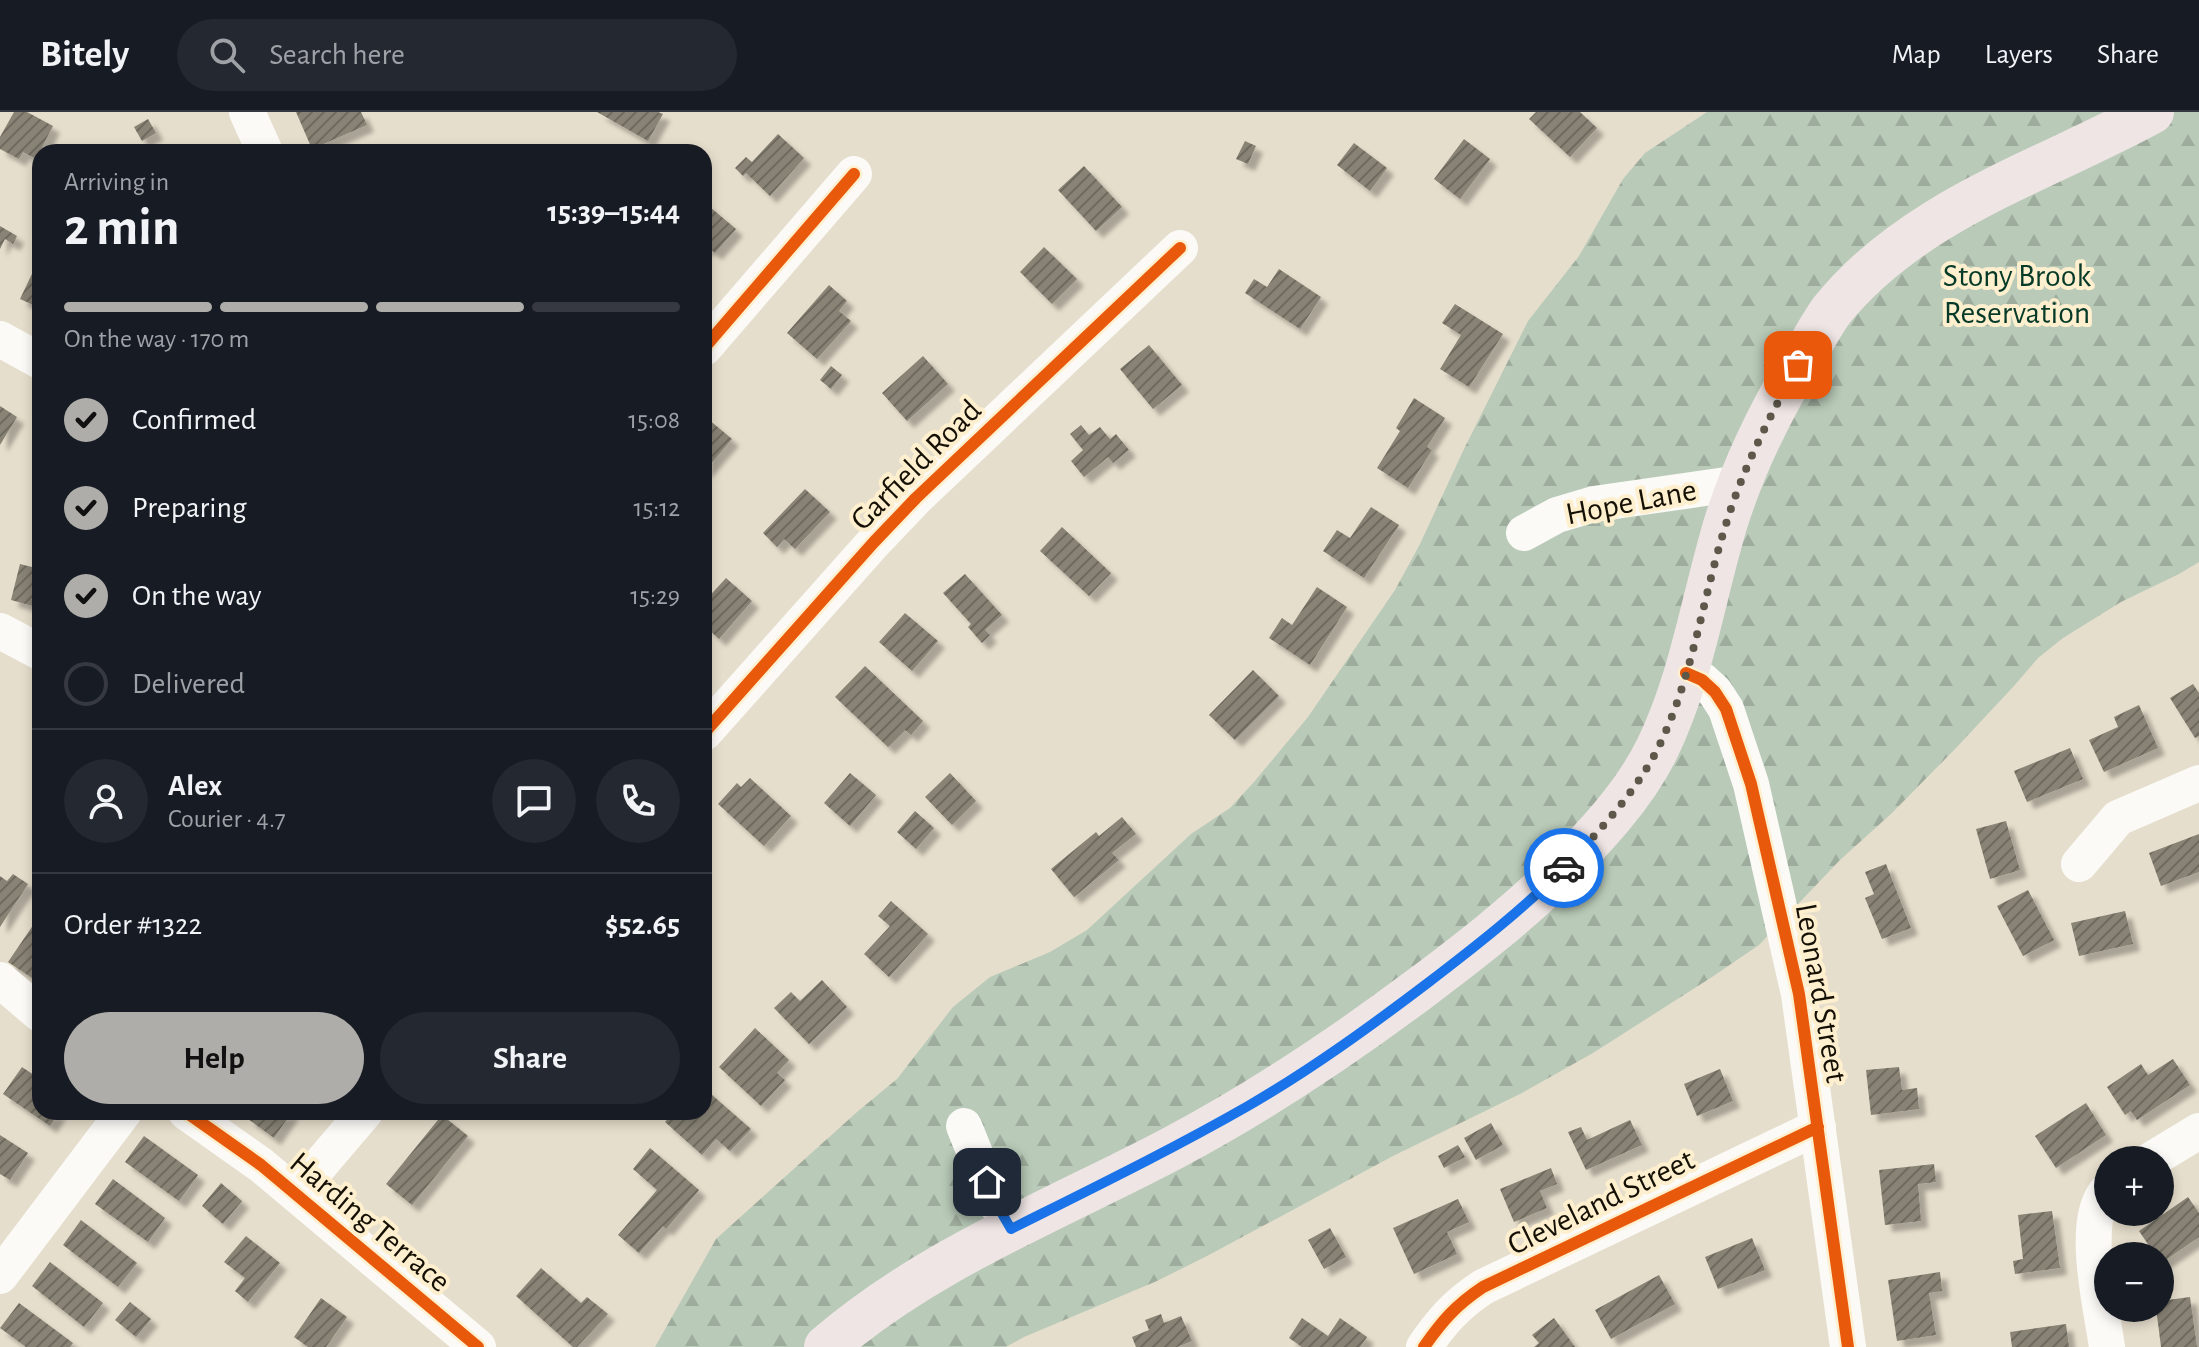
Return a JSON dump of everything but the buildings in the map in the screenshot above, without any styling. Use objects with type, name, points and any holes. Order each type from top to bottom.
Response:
[{"type":"main road","points":[[826,1347],[906,1286],[1172,1148],[1299,1075],[1347,1043],[1485,938],[1562,869],[1627,795],[1654,754],[1686,673],[1726,522],[1740,483],[1777,403],[1831,312],[1902,243],[1938,219],[2137,116]]},
{"type":"street","points":[[247,112],[261,144]]},
{"type":"street","points":[[712,339],[854,174]]},
{"type":"street","name":"Garfield Road","points":[[712,724],[916,498],[1180,248]]},
{"type":"street","points":[[0,339],[32,357]]},
{"type":"street","name":"Hope Lane","points":[[1524,533],[1557,515],[1594,504],[1740,483]]},
{"type":"street","points":[[0,631],[32,648]]},
{"type":"street","name":"Leonard Street","points":[[1686,673],[1702,680],[1726,709],[1751,784],[1799,994],[1848,1347]]},
{"type":"street","points":[[2079,864],[2118,818],[2199,783]]},
{"type":"street","points":[[0,980],[32,1007]]},
{"type":"street","points":[[0,1276],[118,1120]]},
{"type":"street","name":"Harding Terrace","points":[[198,1120],[296,1193],[478,1347]]},
{"type":"street","points":[[296,1193],[358,1120]]},
{"type":"street","points":[[964,1126],[993,1198],[1011,1229]]},
{"type":"street","name":"Cleveland Street","points":[[1424,1347],[1459,1303],[1483,1287],[1818,1127]]},
{"type":"street","points":[[2174,1146],[2199,1131]]},
{"type":"street","points":[[2094,1216],[2093,1247],[2107,1347]]},
{"type":"green space","name":"Stony Brook Reservation","points":[[1707,112],[2199,112],[2199,562],[2121,602],[2063,638],[2038,658],[1956,748],[1840,860],[1759,945],[1593,1053],[1207,1256],[1006,1347],[655,1347],[716,1239],[897,1079],[953,1007],[990,977],[1050,952],[1087,930],[1191,834],[1230,808],[1254,782],[1308,717],[1395,590],[1528,321],[1579,256],[1623,179],[1645,153]]},
{"type":"cycle path","points":[[712,339],[854,174]]},
{"type":"cycle path","points":[[712,724],[916,498],[1180,248]]},
{"type":"cycle path","points":[[1686,673],[1702,680],[1726,709],[1751,784],[1799,994],[1848,1347]]},
{"type":"cycle path","points":[[197,1120],[261,1165],[478,1347]]},
{"type":"cycle path","points":[[1424,1347],[1450,1314],[1483,1287],[1818,1127]]},
{"type":"way so far","points":[[1564,868],[1610,817],[1654,754],[1686,673],[1726,522],[1740,483],[1798,365]]},
{"type":"route","points":[[987,1182],[1011,1229],[1172,1148],[1299,1075],[1347,1043],[1475,946],[1564,868]]}]
